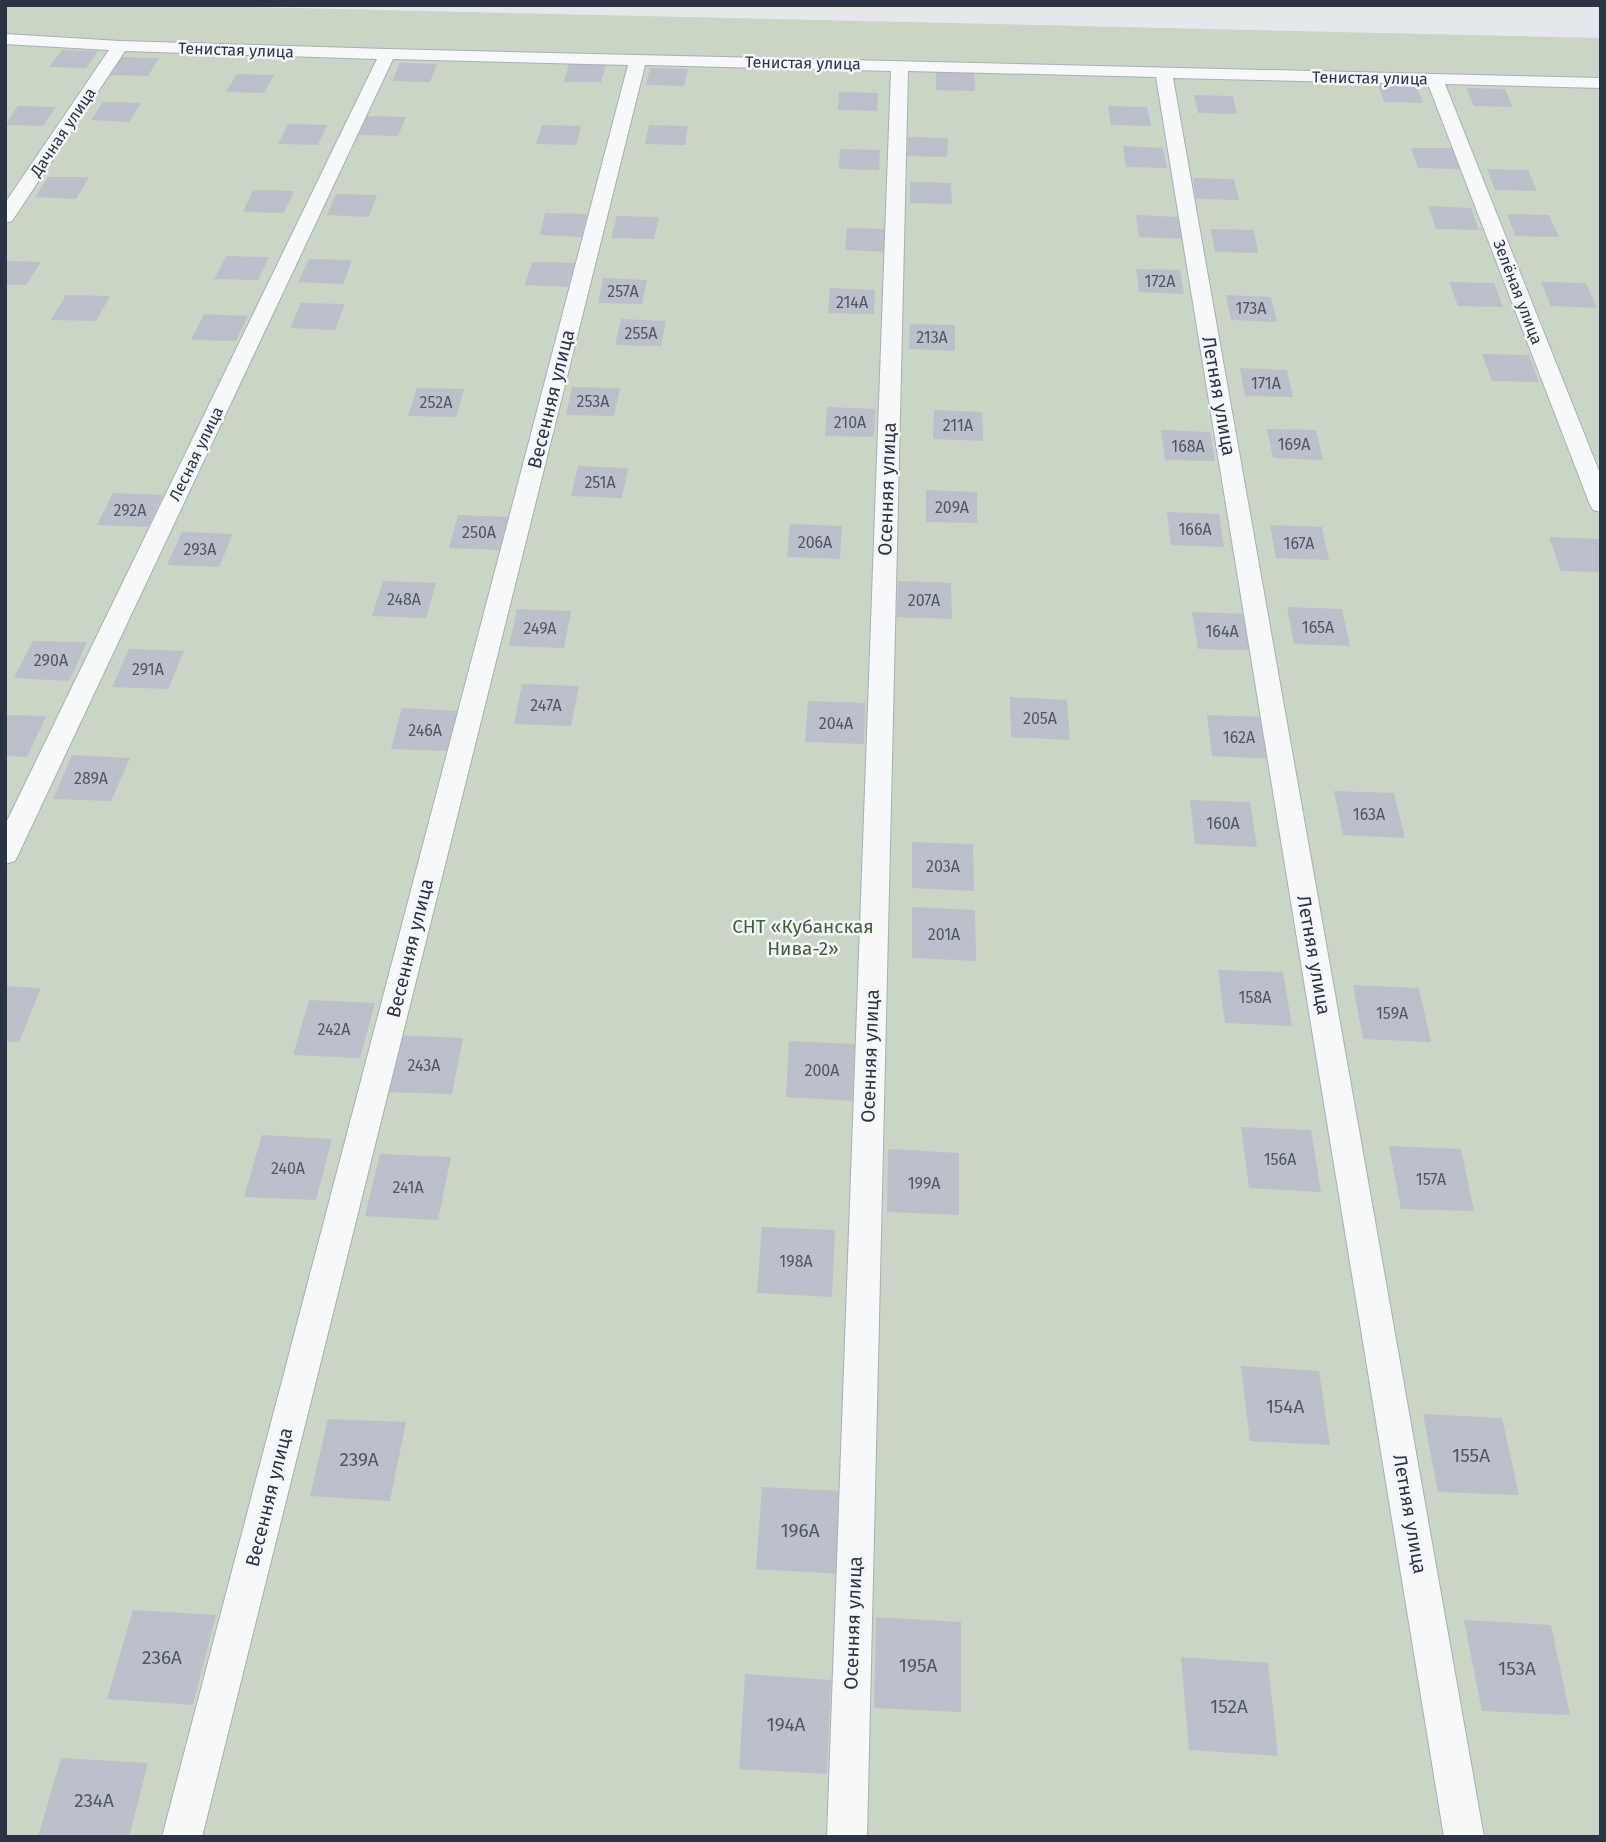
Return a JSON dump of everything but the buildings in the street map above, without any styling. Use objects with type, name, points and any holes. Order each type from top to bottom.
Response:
[{"type":"lane","name":"Тенистая улица","points":[[5,39],[120,46],[387,54],[1601,83]]},
{"type":"lane","name":"Дачная улица","points":[[5,217],[120,46]]},
{"type":"lane","name":"Лесная улица","points":[[5,853],[387,54]]},
{"type":"lane","name":"Весенняя улица","points":[[183,1837],[638,59]]},
{"type":"lane","name":"Осенняя улица","points":[[846,1837],[900,65]]},
{"type":"lane","name":"Летняя улица","points":[[1164,74],[1464,1837]]},
{"type":"lane","name":"Зелёная улица","points":[[1435,80],[1601,505]]},
{"type":"green space","name":"СНТ «Кубанская Нива-2»","points":[[5,5],[164,5],[1601,38],[1601,1837],[5,1837]]}]
